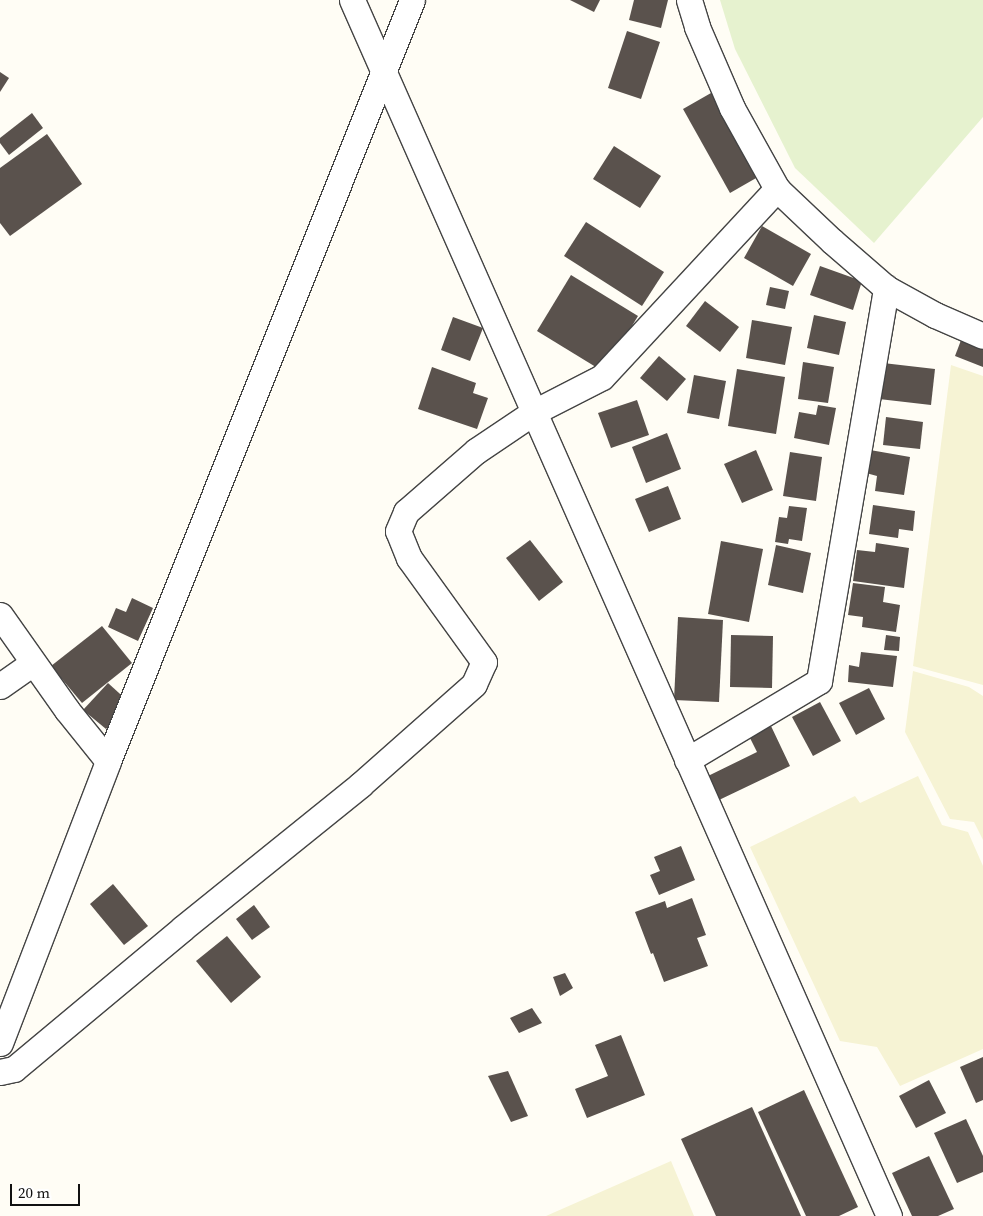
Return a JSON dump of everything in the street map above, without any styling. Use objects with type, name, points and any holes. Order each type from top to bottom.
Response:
[{"type":"street","points":[[352,0],[889,1216]]},
{"type":"street","points":[[0,1043],[108,761],[412,0]]},
{"type":"street","points":[[689,0],[697,27],[732,108],[777,189],[832,241],[886,288],[935,315],[983,336]]},
{"type":"street","points":[[0,1072],[14,1069],[183,928],[360,785],[474,684],[484,662],[409,558],[398,531],[406,512],[476,451],[534,412],[602,377],[777,189]]},
{"type":"street","points":[[686,760],[818,681],[886,288]]},
{"type":"street","points":[[0,615],[33,663],[108,761]]},
{"type":"street","points":[[0,686],[33,663]]},
{"type":"shaded area","points":[[951,365],[983,376],[983,685],[913,666]]},
{"type":"shaded area","points":[[913,671],[969,687],[983,696],[983,840],[974,822],[950,819],[905,732]]},
{"type":"shaded area","points":[[918,776],[942,825],[968,832],[983,866],[983,1049],[900,1086],[877,1047],[840,1041],[750,847],[855,796],[860,803]]},
{"type":"shaded area","points":[[671,1161],[694,1216],[546,1216]]},
{"type":"green space","points":[[720,0],[983,0],[983,117],[874,243],[795,168],[735,49]]},
{"type":"building","points":[[570,0],[600,0],[594,12]]},
{"type":"building","points":[[634,0],[668,0],[661,28],[629,20]]},
{"type":"building","points":[[627,31],[660,42],[641,99],[608,88]]},
{"type":"building","points":[[0,72],[9,78],[0,92]]},
{"type":"building","points":[[718,89],[765,173],[730,193],[683,109]]},
{"type":"building","points":[[32,113],[43,128],[9,155],[0,143],[0,138]]},
{"type":"building","points":[[47,134],[82,184],[10,236],[0,223],[0,168]]},
{"type":"building","points":[[614,146],[661,176],[640,208],[593,179]]},
{"type":"building","points":[[586,222],[664,272],[642,306],[564,256]]},
{"type":"building","points":[[762,226],[811,254],[793,286],[744,258]]},
{"type":"building","points":[[820,266],[862,281],[853,310],[810,295]]},
{"type":"building","points":[[571,275],[638,316],[604,372],[537,331]]},
{"type":"building","points":[[770,287],[789,291],[785,309],[766,305]]},
{"type":"building","points":[[705,301],[739,327],[720,352],[686,326]]},
{"type":"building","points":[[814,315],[846,322],[839,355],[807,348]]},
{"type":"building","points":[[453,317],[483,328],[470,361],[441,350]]},
{"type":"building","points":[[752,320],[792,327],[785,365],[746,358]]},
{"type":"building","points":[[963,335],[983,343],[983,367],[955,356]]},
{"type":"building","points":[[659,356],[686,379],[667,401],[640,378]]},
{"type":"building","points":[[803,362],[834,367],[828,403],[798,399]]},
{"type":"building","points":[[883,363],[935,369],[931,405],[879,399]]},
{"type":"building","points":[[432,367],[476,383],[473,393],[488,398],[477,429],[418,409]]},
{"type":"building","points":[[737,369],[785,377],[776,434],[728,426]]},
{"type":"building","points":[[694,375],[726,381],[719,419],[687,413]]},
{"type":"building","points":[[637,400],[649,435],[611,448],[598,413]]},
{"type":"building","points":[[818,405],[836,408],[829,445],[794,438],[799,412],[816,415]]},
{"type":"building","points":[[886,417],[923,422],[920,449],[883,445]]},
{"type":"building","points":[[667,433],[681,469],[646,483],[632,447]]},
{"type":"building","points":[[756,450],[773,490],[742,503],[724,464]]},
{"type":"building","points":[[870,450],[910,457],[904,495],[875,491],[877,476],[866,473]]},
{"type":"building","points":[[790,452],[822,457],[816,501],[783,496]]},
{"type":"building","points":[[668,486],[681,519],[649,532],[635,499]]},
{"type":"building","points":[[873,505],[915,511],[913,531],[899,529],[898,538],[869,534]]},
{"type":"building","points":[[789,506],[807,508],[802,541],[789,539],[788,544],[775,542],[779,517],[787,518]]},
{"type":"building","points":[[530,540],[563,582],[539,601],[506,558]]},
{"type":"building","points":[[721,541],[763,549],[749,622],[708,614]]},
{"type":"building","points":[[876,543],[909,548],[904,588],[853,581],[857,550],[875,552]]},
{"type":"building","points":[[776,545],[811,553],[803,593],[768,585]]},
{"type":"building","points":[[853,583],[885,587],[883,602],[900,605],[896,632],[862,627],[863,617],[848,615]]},
{"type":"building","points":[[132,598],[153,608],[138,641],[108,627],[116,608],[126,612]]},
{"type":"building","points":[[678,617],[723,620],[719,702],[674,700]]},
{"type":"building","points":[[102,626],[132,663],[82,703],[51,666]]},
{"type":"building","points":[[731,635],[773,636],[772,688],[730,687]]},
{"type":"building","points":[[886,635],[900,637],[899,651],[884,650]]},
{"type":"building","points":[[861,652],[897,656],[893,687],[848,682],[849,665],[859,667]]},
{"type":"building","points":[[108,683],[130,703],[106,729],[83,710]]},
{"type":"building","points":[[869,688],[885,719],[856,735],[839,703]]},
{"type":"building","points":[[820,702],[841,741],[813,756],[792,717]]},
{"type":"building","points":[[771,726],[790,766],[719,800],[708,776],[757,752],[749,736]]},
{"type":"building","points":[[681,846],[695,880],[659,895],[650,875],[660,871],[654,857]]},
{"type":"building","points":[[113,884],[148,926],[124,945],[90,904]]},
{"type":"building","points":[[692,898],[706,935],[697,938],[708,966],[664,982],[635,912],[665,901],[667,908]]},
{"type":"building","points":[[254,905],[270,927],[252,940],[236,919]]},
{"type":"building","points":[[227,936],[261,977],[231,1003],[196,961]]},
{"type":"building","points":[[565,973],[573,988],[560,996],[553,977]]},
{"type":"building","points":[[532,1008],[542,1023],[519,1033],[510,1018]]},
{"type":"building","points":[[621,1035],[645,1095],[587,1118],[575,1089],[608,1076],[595,1045]]},
{"type":"building","points":[[983,1057],[983,1100],[976,1103],[960,1067]]},
{"type":"building","points":[[508,1071],[528,1116],[511,1122],[488,1076]]},
{"type":"building","points":[[929,1080],[946,1113],[916,1128],[899,1096]]},
{"type":"building","points":[[804,1090],[858,1207],[839,1216],[806,1216],[758,1112]]},
{"type":"building","points":[[752,1107],[801,1216],[716,1216],[681,1139]]},
{"type":"building","points":[[966,1119],[983,1156],[983,1172],[957,1183],[934,1133]]},
{"type":"building","points":[[929,1156],[954,1209],[938,1216],[912,1216],[892,1173]]}]
